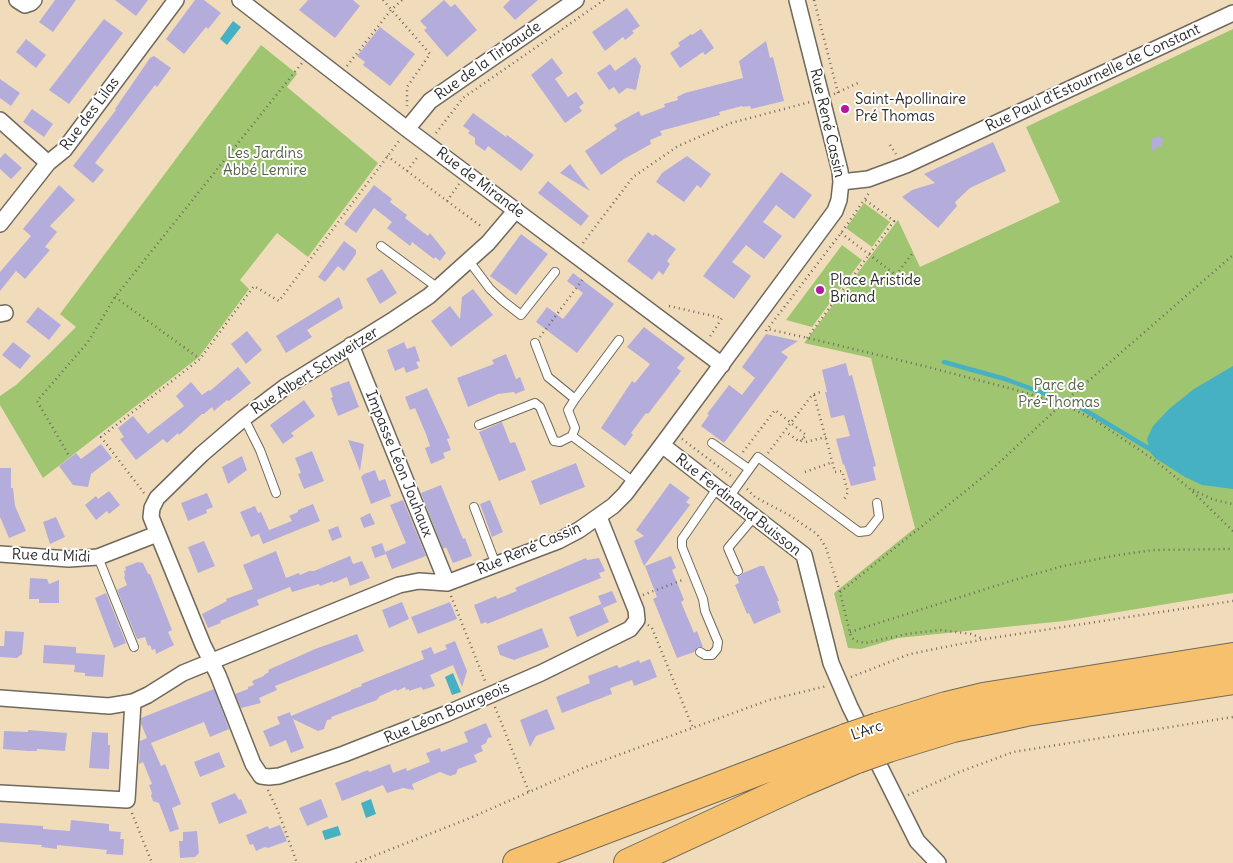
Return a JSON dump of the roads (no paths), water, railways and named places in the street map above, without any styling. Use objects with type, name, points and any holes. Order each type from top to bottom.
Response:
[{"type":"highway","name":"L'Arc","points":[[517,863],[852,749],[883,737],[946,706],[983,697],[1233,657]]},
{"type":"highway","name":"L'Arc","points":[[883,737],[953,728],[1026,712],[1233,680]]},
{"type":"highway","name":"L'Arc","points":[[628,863],[801,783],[852,749]]},
{"type":"street","points":[[17,0],[25,5],[34,0]]},
{"type":"street","name":"Rue des Lilas","points":[[0,224],[48,163],[64,150],[176,0]]},
{"type":"street","name":"Rue de Mirande","points":[[240,0],[407,129],[722,365]]},
{"type":"street","name":"Rue de la Tirbaude","points":[[407,129],[430,102],[576,0]]},
{"type":"street","name":"Rue René Cassin","points":[[0,698],[109,706],[133,702],[148,695],[177,676],[211,660],[399,585],[419,581],[447,582],[558,541],[579,530],[613,506],[634,482],[829,222],[839,200],[842,182],[797,0]]},
{"type":"street","name":"Rue Paul d'Estournelle de Constant","points":[[842,182],[868,179],[906,166],[1233,13]]},
{"type":"street","points":[[0,120],[48,163]]},
{"type":"street","name":"Rue Albert Schweitzer","points":[[157,534],[151,517],[153,504],[156,498],[185,470],[244,418],[285,387],[390,322],[438,288],[494,236],[516,210]]},
{"type":"street","name":"Impasse Léon Jouhaux","points":[[351,345],[447,582]]},
{"type":"street","name":"Rue Ferdinand Buisson","points":[[662,445],[804,555],[830,663],[895,800],[917,841],[938,863]]},
{"type":"street","name":"Rue Léon Bourgeois","points":[[211,660],[253,764],[261,776],[279,776],[353,751],[541,673],[633,626],[637,620],[637,613],[633,599],[599,517]]},
{"type":"street","points":[[157,534],[211,660]]},
{"type":"street","name":"Rue du Midi","points":[[0,554],[69,558],[98,557],[157,534]]},
{"type":"street","points":[[0,793],[127,800],[133,702]]},
{"type":"lane","points":[[381,246],[438,288]]},
{"type":"lane","points":[[469,261],[490,289],[503,302],[522,316],[555,272]]},
{"type":"lane","points":[[479,425],[535,403],[540,407],[554,441],[560,442],[572,436],[575,428],[568,410],[574,399],[619,340]]},
{"type":"lane","points":[[535,344],[548,377],[574,399]]},
{"type":"lane","points":[[244,418],[260,450],[276,493]]},
{"type":"lane","points":[[572,436],[634,482]]},
{"type":"lane","points":[[712,443],[751,466]]},
{"type":"lane","points":[[700,652],[705,655],[712,655],[717,649],[718,642],[682,547],[682,540],[724,492],[740,482],[758,457],[860,532],[868,531],[879,517],[877,503]]},
{"type":"lane","points":[[474,507],[496,565]]},
{"type":"lane","points":[[738,571],[728,548],[754,516]]},
{"type":"lane","points":[[98,557],[134,647]]},
{"type":"water","points":[[233,21],[241,27],[227,45],[220,39]]},
{"type":"water","points":[[1233,366],[1233,489],[1202,485],[1185,477],[1155,458],[1150,452],[1147,439],[1153,426],[1169,409],[1194,389]]},
{"type":"water","points":[[453,673],[461,692],[452,695],[445,677]]},
{"type":"water","points":[[371,799],[376,814],[366,818],[361,803]]},
{"type":"water","points":[[338,826],[341,835],[325,840],[322,831]]},
{"type":"waterway","points":[[944,362],[1005,379],[1078,406],[1153,451]]},
{"type":"place","name":"Saint-Apollinaire Pré Thomas","points":[[845,109]]},
{"type":"place","name":"Place Aristide Briand","points":[[820,290]]},
{"type":"park label","name":"Les Jardins Abbé Lemire","points":[[265,162]]},
{"type":"park label","name":"Parc de Pré-Thomas","points":[[1059,394]]}]
